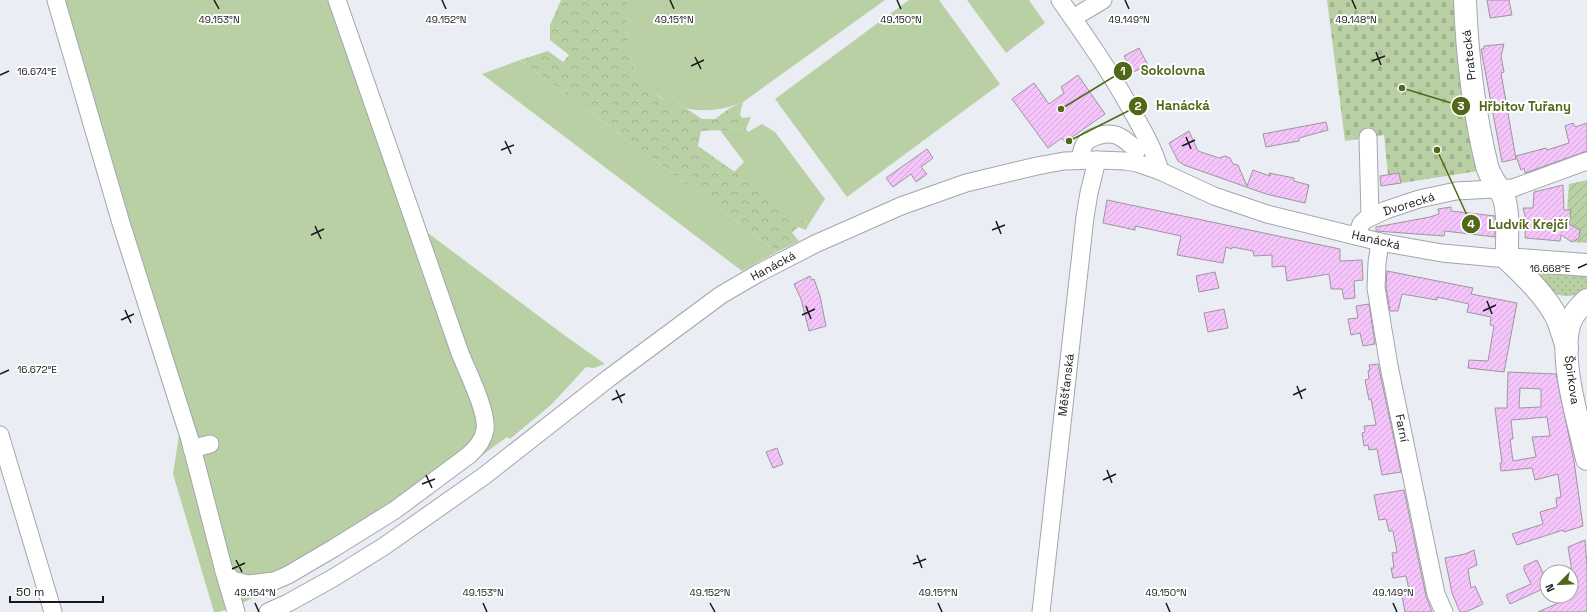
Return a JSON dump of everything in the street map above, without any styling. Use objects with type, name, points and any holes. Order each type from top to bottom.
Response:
[{"type":"main road","name":"Pratecká","points":[[1465,0],[1467,42],[1481,137],[1489,172],[1500,190],[1506,207],[1506,259]]},
{"type":"main road","name":"Hanácká","points":[[1506,259],[1587,265]]},
{"type":"main road","points":[[1506,259],[1522,274],[1551,309],[1559,324],[1567,348]]},
{"type":"main road","points":[[1567,348],[1571,321],[1579,307],[1587,300]]},
{"type":"main road","name":"Špirkova","points":[[1567,348],[1570,380],[1587,459]]},
{"type":"street","points":[[56,0],[122,223],[192,449],[236,612]]},
{"type":"street","points":[[224,571],[232,580],[248,584],[274,581],[288,575],[395,510],[469,455],[478,447],[485,428],[484,416],[479,399],[460,353],[337,0]]},
{"type":"street","points":[[1060,0],[1113,78],[1154,151],[1160,171]]},
{"type":"street","points":[[1073,18],[1102,0]]},
{"type":"street","points":[[1080,160],[1082,149],[1086,142],[1105,134],[1118,136],[1135,156],[1145,134]]},
{"type":"street","points":[[1368,137],[1370,217]]},
{"type":"street","name":"Hanácká","points":[[268,612],[288,603],[383,547],[472,485],[721,295],[757,274],[815,244],[901,206],[966,183],[1037,166],[1080,160],[1097,160],[1135,156],[1160,171],[1214,196],[1250,209],[1380,242],[1442,253],[1506,259]]},
{"type":"street","name":"Měšťanská","points":[[1041,612],[1085,217],[1090,185],[1097,160]]},
{"type":"street","name":"Dvorecká","points":[[1357,236],[1361,224],[1370,217],[1419,199],[1435,195],[1478,189],[1500,190],[1513,188],[1587,161]]},
{"type":"street","name":"Farní","points":[[1380,242],[1376,288],[1389,366],[1436,594],[1444,612]]},
{"type":"street","points":[[0,435],[53,612]]},
{"type":"street","points":[[192,449],[210,444]]},
{"type":"green space","points":[[51,0],[346,0],[425,233],[428,233],[605,364],[594,368],[586,367],[552,404],[510,439],[507,437],[387,525],[296,578],[240,604],[219,612],[214,612],[173,474],[179,435],[163,385]]},
{"type":"green space","points":[[561,0],[627,0],[626,30],[630,57],[634,69],[641,80],[661,98],[687,109],[702,119],[715,119],[730,108],[743,102],[740,114],[742,118],[751,117],[746,129],[701,131],[698,146],[809,224],[806,230],[798,227],[792,233],[799,241],[777,252],[520,60],[548,51],[563,62],[569,55],[550,40],[550,25]]},
{"type":"green space","points":[[627,0],[885,0],[743,102],[719,109],[696,110],[684,108],[662,98],[644,83],[634,69],[627,40],[625,15]]},
{"type":"green space","points":[[909,0],[939,0],[1000,84],[847,197],[775,99]]},
{"type":"green space","points":[[967,0],[1029,0],[1045,23],[1006,53]]},
{"type":"green space","points":[[1327,0],[1455,0],[1478,171],[1389,185],[1384,135],[1345,141]]},
{"type":"green space","points":[[520,60],[777,252],[742,271],[482,74]]},
{"type":"green space","points":[[762,124],[775,132],[825,199],[809,224],[734,172],[744,162],[720,130],[746,129],[748,132]]},
{"type":"green space","points":[[1587,180],[1587,243],[1572,242],[1579,238],[1580,230],[1573,226],[1565,229],[1571,210],[1567,210],[1569,184]]},
{"type":"green space","points":[[1533,267],[1587,274],[1587,291],[1564,296],[1549,291],[1543,288]]},
{"type":"building","points":[[1487,0],[1509,0],[1512,15],[1490,18]]},
{"type":"building","points":[[1504,44],[1501,56],[1504,72],[1501,73],[1516,159],[1502,162],[1481,49],[1484,49],[1484,46]]},
{"type":"building","points":[[1139,48],[1148,65],[1133,72],[1124,56]]},
{"type":"building","points":[[1078,75],[1105,114],[1065,142],[1062,138],[1048,148],[1012,99],[1034,83],[1049,104],[1064,93],[1061,87]]},
{"type":"building","points":[[1326,122],[1328,130],[1299,138],[1299,141],[1266,147],[1263,134]]},
{"type":"building","points":[[1573,123],[1575,127],[1587,123],[1587,151],[1525,173],[1524,168],[1521,170],[1516,156],[1546,148],[1547,150],[1569,143],[1565,126]]},
{"type":"building","points":[[1189,131],[1198,151],[1219,158],[1225,156],[1230,158],[1233,164],[1238,165],[1247,186],[1253,170],[1270,176],[1269,173],[1294,178],[1294,181],[1309,185],[1305,203],[1266,194],[1184,165],[1178,161],[1169,143]]},
{"type":"building","points":[[927,149],[933,158],[921,167],[927,174],[916,182],[911,174],[893,187],[886,178]]},
{"type":"building","points":[[1399,173],[1401,183],[1381,186],[1380,176]]},
{"type":"building","points":[[1563,185],[1564,210],[1571,210],[1569,224],[1580,230],[1579,238],[1572,242],[1561,235],[1560,241],[1525,238],[1526,220],[1523,208],[1533,208],[1534,192]]},
{"type":"building","points":[[1107,200],[1340,249],[1340,261],[1362,260],[1363,280],[1354,281],[1355,298],[1344,299],[1342,289],[1331,289],[1329,274],[1287,281],[1285,266],[1272,267],[1272,255],[1254,256],[1253,251],[1226,247],[1223,263],[1177,255],[1181,236],[1135,226],[1135,230],[1103,223]]},
{"type":"building","points":[[1451,207],[1451,211],[1495,216],[1495,237],[1445,231],[1444,236],[1376,231],[1376,227],[1430,217],[1439,214],[1438,209]]},
{"type":"building","points":[[1387,271],[1473,288],[1471,294],[1517,303],[1504,372],[1468,368],[1469,360],[1488,361],[1494,326],[1490,325],[1491,317],[1467,312],[1469,304],[1437,297],[1437,300],[1402,294],[1398,311],[1390,311],[1386,287]]},
{"type":"building","points":[[1215,272],[1219,288],[1199,292],[1196,276]]},
{"type":"building","points":[[810,276],[812,280],[814,279],[820,296],[826,326],[809,331],[801,299],[794,284]]},
{"type":"building","points":[[1369,304],[1375,344],[1363,346],[1360,333],[1351,335],[1348,319],[1358,318],[1356,306]]},
{"type":"building","points":[[1224,309],[1228,328],[1208,332],[1204,313]]},
{"type":"building","points":[[1378,364],[1401,472],[1382,475],[1377,449],[1369,450],[1368,445],[1364,446],[1362,433],[1365,432],[1364,426],[1376,425],[1371,399],[1369,400],[1365,380],[1369,379],[1369,365]]},
{"type":"building","points":[[1508,372],[1556,374],[1574,461],[1583,526],[1564,532],[1563,530],[1517,545],[1512,534],[1543,524],[1540,512],[1557,507],[1556,498],[1561,497],[1558,474],[1535,480],[1532,468],[1501,471],[1500,463],[1502,463],[1495,408],[1507,408]],"holes":[[[1520,388],[1541,389],[1541,407],[1519,408]],[[1547,417],[1550,436],[1532,437],[1536,457],[1513,461],[1510,439],[1513,439],[1511,420]]]},
{"type":"building","points":[[777,448],[783,464],[773,468],[766,452]]},
{"type":"building","points":[[1404,490],[1426,596],[1432,612],[1405,612],[1402,596],[1410,594],[1406,576],[1393,578],[1391,568],[1394,568],[1392,553],[1397,552],[1393,531],[1389,531],[1386,519],[1379,520],[1374,495]]},
{"type":"building","points":[[1585,540],[1587,566],[1587,612],[1538,612],[1556,604],[1579,604],[1579,564],[1571,564],[1568,547]]},
{"type":"building","points":[[1474,550],[1477,565],[1468,569],[1471,588],[1475,586],[1483,604],[1466,612],[1460,612],[1452,593],[1445,558],[1465,554]]},
{"type":"building","points":[[1537,560],[1539,564],[1539,591],[1510,604],[1506,595],[1531,584],[1524,570],[1524,566]]},
{"type":"place","name":"Hřbitov Tuřany","points":[[1402,88]]},
{"type":"place","name":"Sokolovna","points":[[1061,109]]},
{"type":"place","name":"Hanácká","points":[[1069,141]]},
{"type":"place","name":"Ludvík Krejčí","points":[[1437,150]]}]
